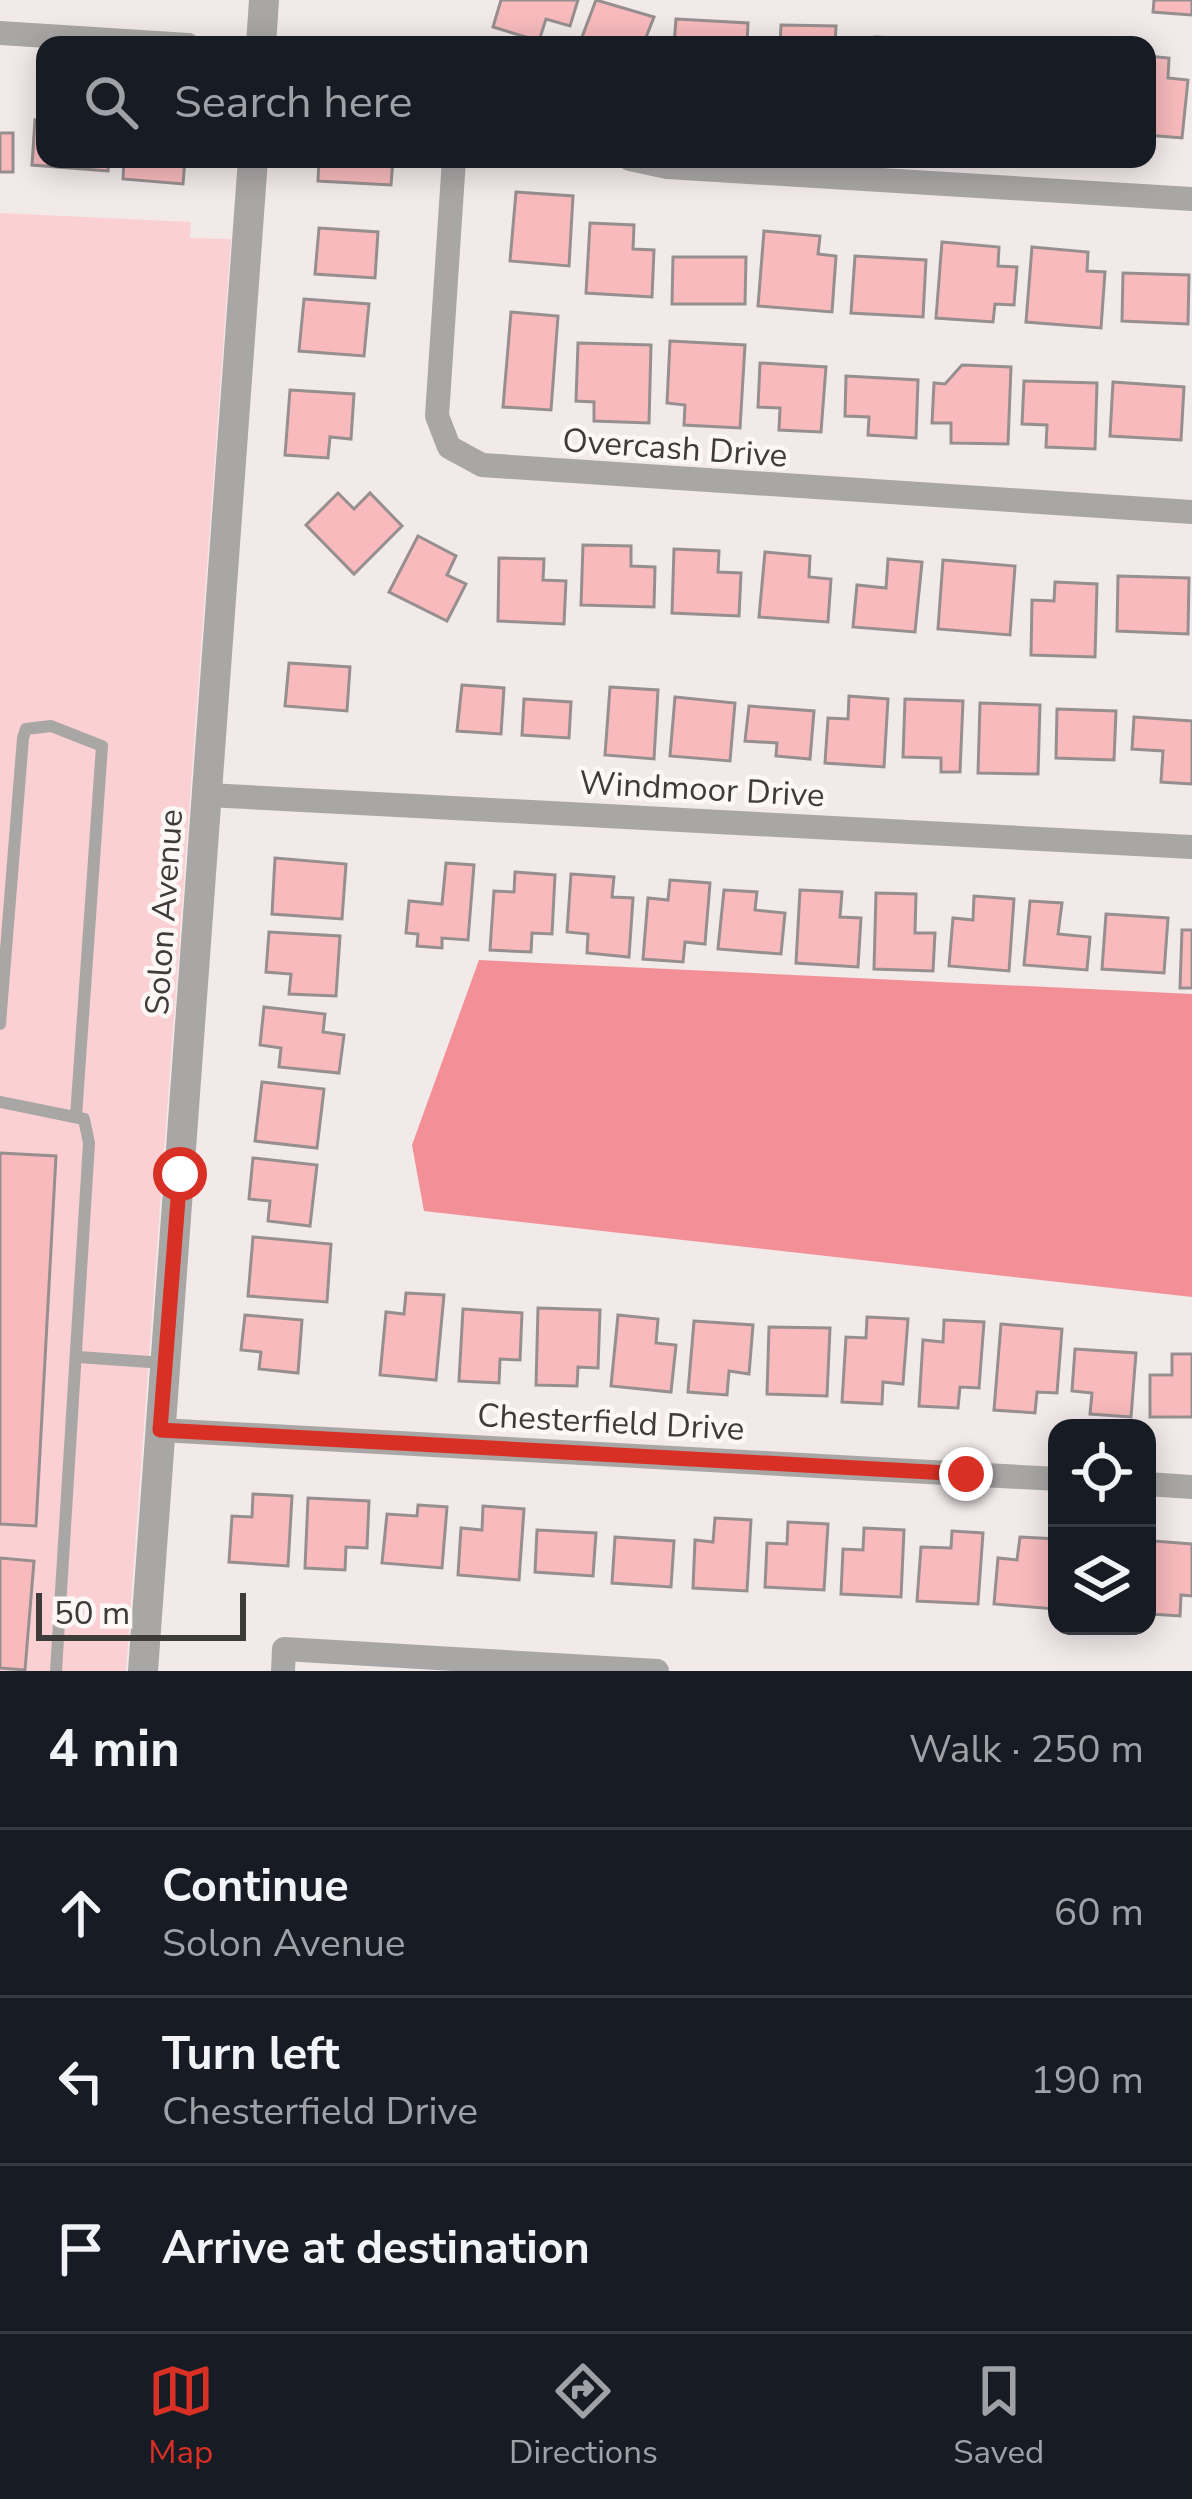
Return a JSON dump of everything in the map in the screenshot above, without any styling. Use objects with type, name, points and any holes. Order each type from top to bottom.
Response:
[{"type":"street","points":[[262,36],[264,0]]},
{"type":"street","points":[[0,33],[47,36]]},
{"type":"street","name":"Solon Avenue","points":[[143,1671],[252,168]]},
{"type":"street","name":"Overcash Drive","points":[[453,168],[437,416],[449,448],[482,466],[1192,512]]},
{"type":"street","points":[[683,168],[1192,199]]},
{"type":"street","name":"Windmoor Drive","points":[[208,795],[1192,848]]},
{"type":"street","name":"Chesterfield Drive","points":[[160,1430],[1048,1479]]},
{"type":"street","points":[[1156,1485],[1192,1487]]},
{"type":"street","points":[[284,1660],[652,1671]]},
{"type":"lane","points":[[0,1024],[23,738],[26,729],[51,726],[102,746],[76,1115]]},
{"type":"lane","points":[[0,1102],[7,1108],[76,1115],[86,1126],[91,1180],[56,1671]]},
{"type":"lane","points":[[78,1357],[166,1363]]},
{"type":"shaded area","points":[[0,213],[191,222],[190,238],[231,239],[126,1671],[0,1671]]},
{"type":"shaded area","points":[[479,960],[1192,994],[1192,1297],[424,1211],[412,1145]]},
{"type":"building","points":[[501,0],[578,0],[570,26],[546,19],[541,36],[493,27]]},
{"type":"building","points":[[596,0],[654,17],[647,36],[582,36]]},
{"type":"building","points":[[1154,0],[1192,0],[1192,15],[1153,12]]},
{"type":"building","points":[[676,19],[748,23],[747,36],[675,36]]},
{"type":"building","points":[[781,25],[836,26],[835,36],[780,36]]},
{"type":"building","points":[[1156,57],[1169,58],[1168,78],[1188,80],[1182,138],[1156,136]]},
{"type":"building","points":[[35,120],[36,165],[32,165]]},
{"type":"building","points":[[0,133],[13,133],[13,172],[0,172]]},
{"type":"building","points":[[124,168],[184,168],[183,184],[123,179]]},
{"type":"building","points":[[319,168],[392,168],[391,185],[318,181]]},
{"type":"building","points":[[516,192],[573,196],[569,266],[510,261]]},
{"type":"building","points":[[590,223],[634,225],[633,249],[654,250],[652,297],[586,293]]},
{"type":"building","points":[[319,228],[378,232],[375,278],[315,274]]},
{"type":"building","points":[[764,231],[820,236],[818,254],[836,256],[832,312],[758,306]]},
{"type":"building","points":[[942,242],[999,247],[998,266],[1017,267],[1014,305],[995,304],[993,322],[936,318]]},
{"type":"building","points":[[1032,247],[1088,252],[1087,271],[1105,272],[1101,328],[1026,322]]},
{"type":"building","points":[[855,256],[926,260],[923,317],[851,313]]},
{"type":"building","points":[[673,257],[746,257],[745,304],[672,304]]},
{"type":"building","points":[[1123,273],[1189,275],[1188,324],[1122,321]]},
{"type":"building","points":[[304,299],[369,304],[364,356],[299,351]]},
{"type":"building","points":[[511,312],[558,316],[551,410],[503,407]]},
{"type":"building","points":[[670,341],[745,345],[740,428],[684,425],[685,405],[667,403]]},
{"type":"building","points":[[578,343],[651,345],[649,423],[594,421],[594,402],[576,401]]},
{"type":"building","points":[[760,363],[826,367],[821,432],[779,430],[780,408],[758,407]]},
{"type":"building","points":[[962,365],[1011,367],[1008,444],[951,443],[951,423],[932,423],[934,383],[945,384]]},
{"type":"building","points":[[846,376],[918,380],[916,438],[868,435],[869,417],[845,416]]},
{"type":"building","points":[[1024,381],[1097,383],[1095,449],[1046,447],[1047,425],[1022,424]]},
{"type":"building","points":[[1113,382],[1184,387],[1181,440],[1110,436]]},
{"type":"building","points":[[290,390],[354,394],[351,439],[330,437],[328,458],[285,455]]},
{"type":"building","points":[[338,493],[354,509],[370,493],[402,526],[354,574],[306,525]]},
{"type":"building","points":[[418,536],[456,556],[447,575],[466,584],[447,621],[389,592]]},
{"type":"building","points":[[583,545],[631,546],[631,566],[655,567],[654,607],[581,605]]},
{"type":"building","points":[[674,549],[719,551],[718,572],[741,573],[739,616],[672,613]]},
{"type":"building","points":[[765,552],[810,556],[809,577],[831,579],[828,622],[759,617]]},
{"type":"building","points":[[499,558],[544,559],[543,580],[566,581],[564,624],[498,621]]},
{"type":"building","points":[[888,559],[922,562],[915,632],[853,627],[857,585],[886,588]]},
{"type":"building","points":[[943,560],[1015,566],[1010,635],[938,629]]},
{"type":"building","points":[[1118,576],[1189,578],[1188,634],[1117,631]]},
{"type":"building","points":[[1055,582],[1097,584],[1095,657],[1031,655],[1032,600],[1054,601]]},
{"type":"building","points":[[289,663],[350,667],[347,711],[285,706]]},
{"type":"building","points":[[462,685],[504,688],[501,734],[457,731]]},
{"type":"building","points":[[610,687],[658,690],[654,759],[605,755]]},
{"type":"building","points":[[849,696],[888,699],[884,767],[825,763],[828,718],[848,719]]},
{"type":"building","points":[[675,697],[735,703],[730,761],[670,756]]},
{"type":"building","points":[[524,699],[571,702],[569,738],[522,735]]},
{"type":"building","points":[[905,699],[963,701],[960,772],[941,772],[941,758],[903,757]]},
{"type":"building","points":[[980,703],[1040,705],[1038,774],[978,773]]},
{"type":"building","points":[[749,706],[814,711],[810,759],[776,756],[777,743],[745,741]]},
{"type":"building","points":[[1057,709],[1116,711],[1114,760],[1056,758]]},
{"type":"building","points":[[1134,717],[1192,721],[1192,784],[1161,782],[1163,751],[1132,749]]},
{"type":"building","points":[[275,858],[346,864],[342,919],[272,914]]},
{"type":"building","points":[[446,863],[474,865],[468,940],[442,938],[442,948],[417,946],[418,934],[406,933],[409,901],[442,904]]},
{"type":"building","points":[[515,872],[555,875],[552,934],[532,933],[531,952],[490,950],[494,891],[514,892]]},
{"type":"building","points":[[571,874],[614,877],[612,897],[633,898],[629,957],[587,953],[588,934],[567,932]]},
{"type":"building","points":[[670,880],[710,883],[705,944],[685,942],[683,962],[643,959],[648,898],[668,900]]},
{"type":"building","points":[[724,890],[757,892],[755,910],[785,913],[781,954],[718,949]]},
{"type":"building","points":[[800,890],[842,892],[840,917],[861,918],[858,967],[796,963]]},
{"type":"building","points":[[876,893],[916,894],[915,933],[935,933],[933,971],[874,969]]},
{"type":"building","points":[[974,896],[1014,899],[1009,971],[949,966],[953,918],[973,920]]},
{"type":"building","points":[[1030,901],[1062,903],[1058,934],[1090,937],[1087,970],[1024,965]]},
{"type":"building","points":[[1106,914],[1168,918],[1164,973],[1102,969]]},
{"type":"building","points":[[1182,930],[1192,930],[1192,988],[1180,988]]},
{"type":"building","points":[[269,932],[340,936],[336,996],[289,994],[291,974],[266,972]]},
{"type":"building","points":[[264,1007],[325,1014],[323,1032],[344,1035],[339,1073],[279,1067],[281,1048],[260,1045]]},
{"type":"building","points":[[262,1082],[324,1089],[317,1148],[255,1141]]},
{"type":"building","points":[[0,1153],[56,1156],[36,1526],[0,1524]]},
{"type":"building","points":[[253,1158],[317,1165],[310,1226],[268,1221],[270,1201],[249,1199]]},
{"type":"building","points":[[253,1237],[331,1244],[327,1302],[248,1296]]},
{"type":"building","points":[[406,1293],[444,1295],[436,1380],[380,1375],[386,1312],[404,1314]]},
{"type":"building","points":[[538,1308],[600,1310],[598,1368],[578,1367],[577,1386],[536,1385]]},
{"type":"building","points":[[463,1309],[522,1313],[520,1360],[500,1359],[499,1383],[459,1381]]},
{"type":"building","points":[[245,1315],[302,1320],[298,1373],[259,1369],[261,1352],[241,1350]]},
{"type":"building","points":[[618,1315],[658,1319],[656,1343],[676,1345],[671,1392],[611,1386]]},
{"type":"building","points":[[867,1317],[908,1319],[903,1384],[883,1382],[882,1404],[842,1402],[846,1337],[866,1338]]},
{"type":"building","points":[[944,1320],[984,1322],[979,1388],[960,1387],[958,1408],[919,1406],[923,1340],[943,1342]]},
{"type":"building","points":[[694,1321],[753,1325],[749,1374],[729,1371],[727,1395],[688,1392]]},
{"type":"building","points":[[1001,1324],[1062,1329],[1057,1393],[1037,1392],[1035,1413],[994,1410]]},
{"type":"building","points":[[769,1327],[830,1328],[827,1396],[767,1394]]},
{"type":"building","points":[[1075,1349],[1136,1353],[1131,1417],[1090,1414],[1092,1393],[1072,1391]]},
{"type":"building","points":[[1172,1354],[1192,1354],[1192,1417],[1150,1417],[1150,1375],[1172,1375]]},
{"type":"building","points":[[253,1494],[292,1496],[288,1566],[229,1562],[232,1516],[252,1517]]},
{"type":"building","points":[[308,1498],[369,1501],[367,1548],[346,1547],[345,1570],[305,1568]]},
{"type":"building","points":[[418,1505],[447,1507],[442,1568],[382,1563],[387,1514],[417,1516]]},
{"type":"building","points":[[483,1506],[524,1509],[519,1580],[458,1575],[461,1528],[482,1530]]},
{"type":"building","points":[[715,1518],[751,1520],[747,1591],[693,1588],[695,1540],[713,1542]]},
{"type":"building","points":[[788,1522],[828,1524],[824,1590],[765,1587],[767,1543],[787,1544]]},
{"type":"building","points":[[864,1528],[904,1530],[901,1597],[841,1594],[843,1549],[863,1550]]},
{"type":"building","points":[[537,1530],[596,1533],[593,1576],[535,1572]]},
{"type":"building","points":[[952,1531],[983,1533],[978,1604],[917,1601],[921,1547],[951,1548]]},
{"type":"building","points":[[615,1537],[674,1541],[671,1587],[612,1583]]},
{"type":"building","points":[[1020,1537],[1048,1539],[1048,1608],[994,1604],[998,1558],[1017,1560]]},
{"type":"building","points":[[1156,1541],[1192,1544],[1192,1596],[1181,1595],[1180,1616],[1156,1614]]},
{"type":"building","points":[[0,1558],[34,1561],[25,1670],[0,1668]]},
{"type":"route","points":[[180,1174],[160,1430],[966,1474]]}]
